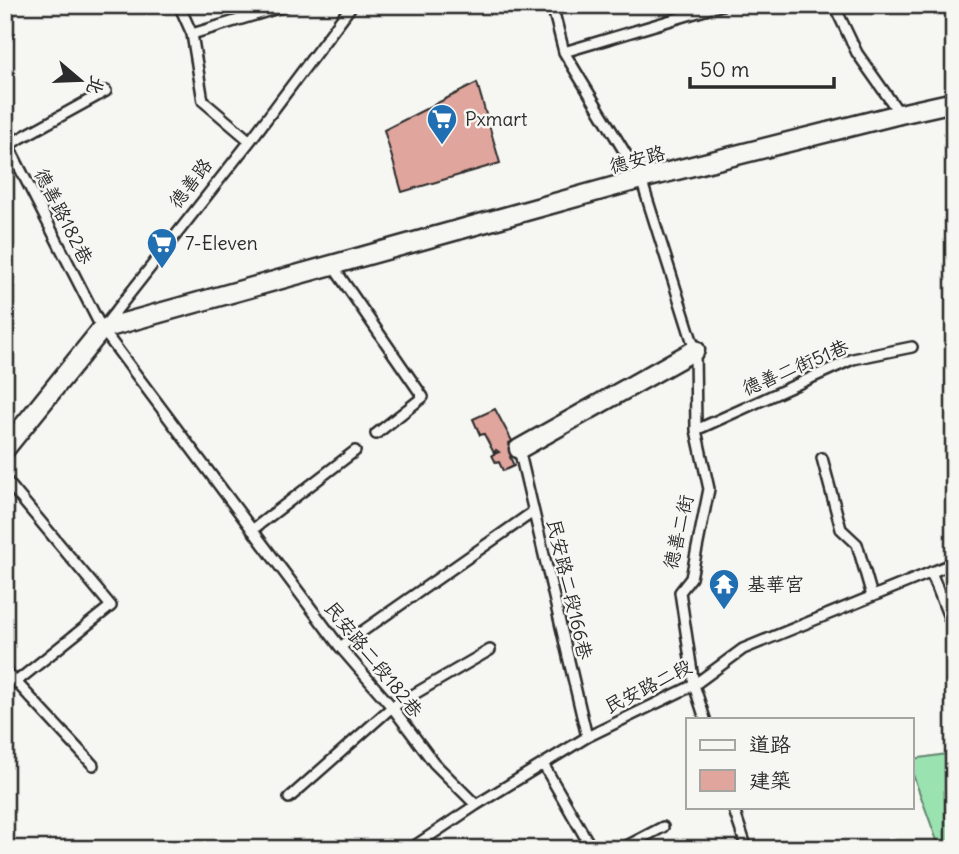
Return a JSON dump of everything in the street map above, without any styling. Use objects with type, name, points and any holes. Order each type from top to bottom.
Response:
[{"type":"street","name":"德安路","points":[[102,329],[641,179],[954,102]]},
{"type":"street","name":"德善路","points":[[5,449],[102,329]]},
{"type":"street","points":[[519,449],[695,350]]},
{"type":"lane","points":[[179,5],[191,34],[203,102],[250,141]]},
{"type":"lane","points":[[191,34],[288,5]]},
{"type":"lane","name":"德善路","points":[[102,329],[250,141],[352,5]]},
{"type":"lane","name":"德善二街","points":[[552,5],[564,52],[641,179],[695,350],[696,430],[709,489],[691,578],[680,592],[694,685],[705,718]]},
{"type":"lane","points":[[564,52],[722,5]]},
{"type":"lane","points":[[834,5],[858,53],[900,114]]},
{"type":"lane","name":"德善路182巷","points":[[102,329],[8,145],[106,91]]},
{"type":"lane","points":[[332,265],[423,397],[376,434]]},
{"type":"lane","name":"民安路二段182巷","points":[[102,329],[340,647],[392,707],[434,763],[476,805]]},
{"type":"lane","name":"德善二街51巷","points":[[696,430],[853,359],[912,346]]},
{"type":"lane","name":"民安路二段166巷","points":[[519,449],[587,737]]},
{"type":"lane","points":[[252,530],[355,451]]},
{"type":"lane","points":[[822,458],[841,529],[857,544],[872,596]]},
{"type":"lane","points":[[5,480],[111,606],[16,682]]},
{"type":"lane","points":[[340,647],[534,512]]},
{"type":"lane","name":"民安路二段","points":[[410,849],[587,737],[694,685],[743,649],[954,563]]},
{"type":"lane","points":[[931,572],[954,630]]},
{"type":"lane","points":[[289,798],[392,707],[490,650]]},
{"type":"lane","points":[[5,670],[93,765]]},
{"type":"lane","points":[[543,764],[592,849]]},
{"type":"lane","points":[[733,808],[747,849]]},
{"type":"lane","points":[[621,849],[663,827]]},
{"type":"green space","points":[[954,753],[954,849],[940,849],[914,778],[914,759]]},
{"type":"building","name":"Pxmart","points":[[477,83],[500,163],[402,192],[384,130]]},
{"type":"building","points":[[495,409],[512,441],[509,443],[515,455],[510,457],[514,466],[503,471],[492,455],[499,452],[496,450],[494,453],[484,434],[480,435],[473,419]]},
{"type":"place","name":"Pxmart","points":[[442,146]]},
{"type":"place","name":"7-Eleven","points":[[162,270]]},
{"type":"place","name":"基華宮","points":[[724,611]]}]
